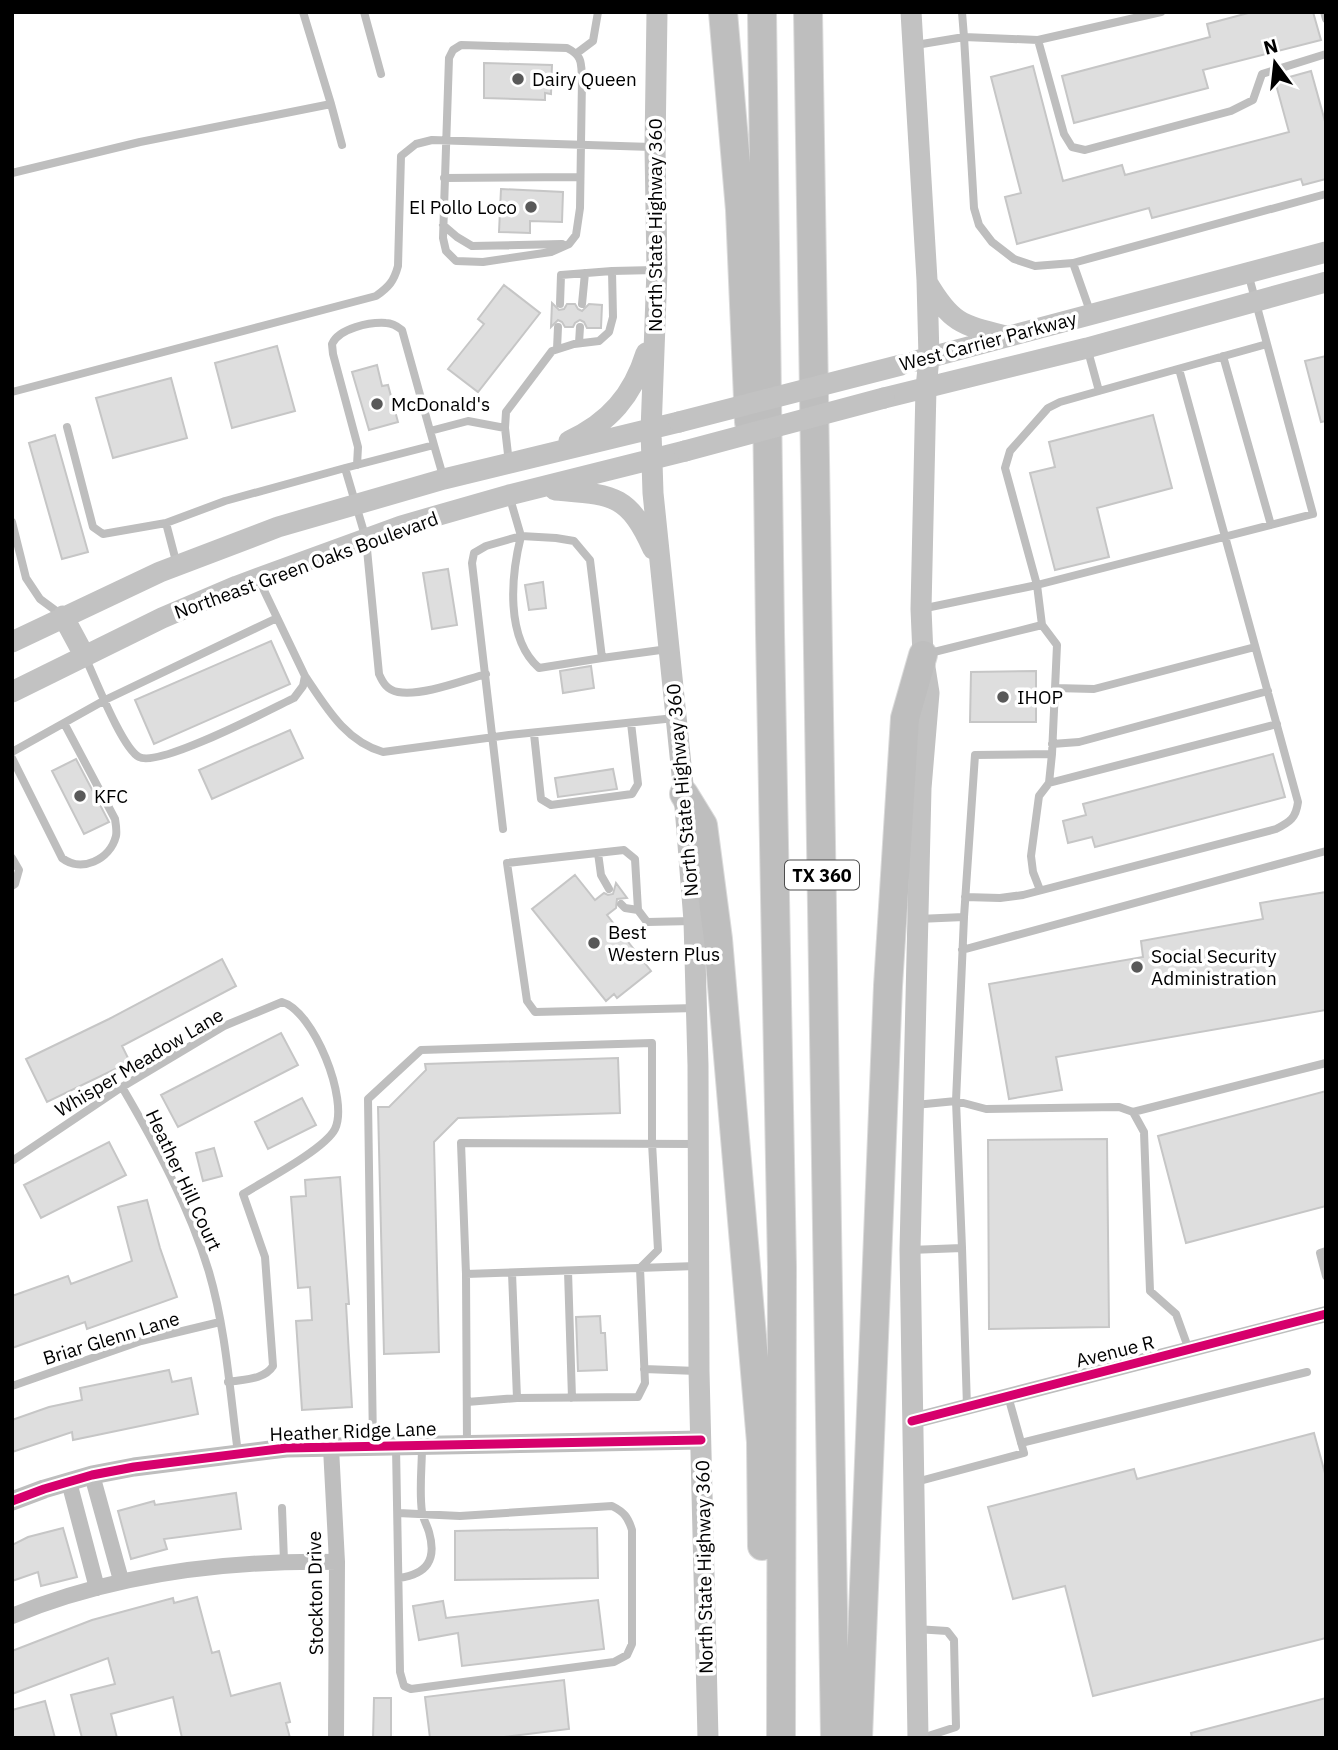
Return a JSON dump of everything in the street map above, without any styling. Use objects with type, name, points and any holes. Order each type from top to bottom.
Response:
[{"type":"highway","points":[[723,12],[740,210],[756,577],[770,632]]},
{"type":"highway","name":"TX 360","points":[[762,12],[782,1267],[781,1738]]},
{"type":"highway","name":"TX 360","points":[[808,12],[835,1738]]},
{"type":"highway","points":[[858,1738],[888,986],[905,718],[923,655]]},
{"type":"highway","points":[[684,794],[703,825],[718,939],[748,1267],[761,1441],[763,1738]]},
{"type":"main road","name":"North State Highway 360","points":[[657,12],[654,147],[657,318],[651,373],[651,431],[660,564],[677,718],[694,921],[699,1371],[708,1738]]},
{"type":"main road","points":[[911,12],[929,358],[921,609],[923,655],[929,693],[921,788],[910,1250],[920,1738]]},
{"type":"main road","name":"West Carrier Parkway","points":[[651,431],[1326,252]]},
{"type":"main road","points":[[927,280],[944,310],[956,320],[1007,337]]},
{"type":"main road","name":"West Carrier Parkway","points":[[652,458],[1087,348],[1326,282]]},
{"type":"main road","points":[[532,457],[582,435],[603,422],[622,403],[640,375],[657,318]]},
{"type":"main road","name":"Northeast Green Oaks Boulevard","points":[[12,642],[177,565],[278,527],[444,479],[651,431]]},
{"type":"main road","name":"Northeast Green Oaks Boulevard","points":[[12,692],[162,618],[258,578],[401,526],[652,458]]},
{"type":"main road","points":[[539,488],[601,494],[622,503],[634,513],[660,564]]},
{"type":"main road","points":[[63,616],[84,655]]},
{"type":"street","name":"Avenue R","points":[[912,1421],[1326,1314]]},
{"type":"street","name":"Heather Ridge Lane","points":[[12,1501],[92,1475],[134,1467],[286,1448],[701,1440]]},
{"type":"street","name":"Stockton Drive","points":[[331,1448],[337,1562],[336,1738]]},
{"type":"street","points":[[92,1475],[121,1580]]},
{"type":"street","points":[[69,1482],[97,1588]]},
{"type":"street","points":[[12,1616],[121,1580],[189,1569],[284,1561],[337,1562]]},
{"type":"lane","points":[[303,12],[342,145]]},
{"type":"lane","points":[[363,12],[381,74]]},
{"type":"lane","points":[[577,53],[593,41],[598,12]]},
{"type":"lane","points":[[962,12],[974,208],[979,225],[992,242],[1014,259],[1035,266],[1073,262],[1326,194]]},
{"type":"lane","points":[[913,46],[964,37],[1038,40],[1161,12]]},
{"type":"lane","points":[[1324,12],[1326,19]]},
{"type":"lane","points":[[1038,40],[1064,134],[1072,147],[1085,150],[1231,111],[1253,100],[1262,74],[1326,54]]},
{"type":"lane","points":[[461,45],[484,45],[567,48],[577,53],[582,79],[580,208],[576,235],[569,244],[551,251],[483,262],[456,261],[446,251],[443,225],[446,140],[449,58],[453,50],[461,45]]},
{"type":"lane","points":[[12,173],[141,142],[331,104]]},
{"type":"lane","points":[[12,392],[376,296],[388,287],[398,266],[401,156],[416,144],[446,140],[654,147]]},
{"type":"lane","points":[[444,178],[580,177]]},
{"type":"lane","points":[[443,225],[472,246],[569,244]]},
{"type":"lane","points":[[1073,262],[1091,314]]},
{"type":"lane","points":[[560,304],[561,275],[657,270]]},
{"type":"lane","points":[[509,463],[506,412],[552,351],[579,343],[599,341],[610,332],[613,317],[612,271]]},
{"type":"lane","points":[[582,304],[584,273]]},
{"type":"lane","points":[[921,609],[1037,585],[1313,514],[1248,273]]},
{"type":"lane","points":[[357,465],[358,447],[332,344],[340,333],[387,323],[402,330],[444,479]]},
{"type":"lane","points":[[557,349],[558,327]]},
{"type":"lane","points":[[579,343],[580,327]]},
{"type":"lane","points":[[1040,890],[1032,872],[1031,856],[1039,796],[1049,783],[1057,645],[1042,625],[1037,585],[1005,468],[1006,459],[1048,408],[1060,402],[1267,344]]},
{"type":"lane","points":[[1087,348],[1099,391]]},
{"type":"lane","points":[[1223,356],[1271,524]]},
{"type":"lane","points":[[965,897],[1000,898],[1040,890],[1276,829],[1291,822],[1296,813],[1298,802],[1179,369]]},
{"type":"lane","points":[[430,431],[468,421],[505,428]]},
{"type":"lane","points":[[67,427],[93,527],[103,534],[166,523],[225,501],[434,445]]},
{"type":"lane","points":[[345,468],[366,539],[379,674],[384,686],[397,692],[421,691],[486,674]]},
{"type":"lane","points":[[509,495],[521,536],[515,562],[518,635],[528,658],[539,668],[668,649]]},
{"type":"lane","points":[[12,522],[26,578],[41,599],[63,616]]},
{"type":"lane","points":[[166,523],[177,565]]},
{"type":"lane","points":[[503,829],[472,563],[474,554],[486,545],[521,536],[574,541],[590,560],[602,658]]},
{"type":"lane","points":[[258,578],[305,676],[333,716],[365,747],[383,752],[493,737],[677,718]]},
{"type":"lane","points":[[12,752],[105,699],[277,618]]},
{"type":"lane","points":[[923,655],[1042,625]]},
{"type":"lane","points":[[1055,688],[1094,689],[1255,647]]},
{"type":"lane","points":[[84,655],[127,746],[138,757],[148,760],[176,753],[294,698],[303,686],[305,676]]},
{"type":"lane","points":[[1052,744],[1079,742],[1268,691]]},
{"type":"lane","points":[[12,758],[62,858],[70,865],[82,866],[102,858],[112,846],[116,834],[116,819],[64,723]]},
{"type":"lane","points":[[534,734],[541,799],[551,805],[632,794],[638,785],[631,723]]},
{"type":"lane","points":[[1049,783],[1277,724]]},
{"type":"lane","points":[[967,1407],[956,1101],[962,950],[975,755],[1052,754]]},
{"type":"lane","points":[[694,921],[648,922],[638,910],[635,859],[624,850],[507,863],[527,1001],[535,1012],[696,1008]]},
{"type":"lane","points":[[962,950],[1326,851]]},
{"type":"lane","points":[[598,853],[601,875],[609,889]]},
{"type":"lane","points":[[12,858],[19,870],[12,886]]},
{"type":"lane","points":[[621,904],[625,908],[638,910]]},
{"type":"lane","points":[[918,919],[964,917]]},
{"type":"lane","name":"Whisper Meadow Lane","points":[[12,1161],[122,1087],[224,1026],[282,1002],[288,1004],[308,1023],[321,1046],[335,1088],[339,1111],[335,1129],[319,1147],[243,1194],[265,1257],[273,1366],[256,1378],[228,1381]]},
{"type":"lane","points":[[373,1447],[368,1099],[421,1050],[652,1043],[652,1143],[658,1250],[640,1268],[645,1383],[638,1397],[517,1398],[467,1402]]},
{"type":"lane","points":[[912,1105],[956,1101],[986,1108],[1119,1107],[1133,1112],[1326,1063]]},
{"type":"lane","name":"Heather Hill Court","points":[[122,1087],[150,1134],[192,1225],[209,1273],[220,1322],[238,1453]]},
{"type":"lane","points":[[1133,1112],[1144,1132],[1150,1291],[1176,1314],[1189,1350]]},
{"type":"lane","points":[[467,1445],[466,1274],[461,1143],[698,1144]]},
{"type":"lane","points":[[910,1250],[962,1248]]},
{"type":"lane","points":[[1326,1251],[1320,1253],[1326,1276]]},
{"type":"lane","points":[[466,1274],[699,1266]]},
{"type":"lane","points":[[568,1271],[572,1398]]},
{"type":"lane","points":[[512,1273],[517,1398]]},
{"type":"lane","name":"Briar Glenn Lane","points":[[12,1387],[141,1341],[220,1322]]},
{"type":"lane","points":[[644,1369],[699,1371]]},
{"type":"lane","points":[[1021,1443],[1307,1372]]},
{"type":"lane","points":[[913,1483],[1024,1453],[1008,1396]]},
{"type":"lane","points":[[396,1446],[400,1672],[404,1686],[411,1689],[614,1662],[627,1655],[632,1644],[632,1530],[628,1518],[621,1510],[612,1506],[460,1516],[398,1513]]},
{"type":"lane","points":[[399,1578],[414,1576],[423,1571],[432,1546],[422,1513],[422,1446]]},
{"type":"lane","points":[[282,1508],[284,1561]]},
{"type":"lane","points":[[916,1629],[947,1631],[954,1640],[956,1727],[920,1738]]},
{"type":"building","points":[[1252,12],[1313,12],[1321,40],[1203,70],[1208,88],[1074,123],[1062,76],[1210,37],[1207,24]]},
{"type":"building","name":"Dairy Queen","points":[[484,63],[552,65],[551,94],[545,93],[545,100],[484,98]]},
{"type":"building","points":[[1033,66],[1063,181],[1122,165],[1125,175],[1289,132],[1275,81],[1311,71],[1326,125],[1326,179],[1303,185],[1301,179],[1152,218],[1149,208],[1017,244],[1005,197],[1021,193],[991,77]]},
{"type":"building","name":"El Pollo Loco","points":[[501,189],[563,192],[562,222],[530,221],[530,233],[499,232]]},
{"type":"building","points":[[504,285],[540,313],[478,392],[448,369],[484,324],[478,319]]},
{"type":"building","points":[[552,303],[559,310],[564,309],[567,304],[575,304],[582,311],[589,304],[602,305],[601,328],[587,328],[580,320],[573,327],[565,327],[558,320],[551,327]]},
{"type":"building","points":[[277,346],[295,411],[232,428],[215,363]]},
{"type":"building","points":[[1326,356],[1326,421],[1321,422],[1305,361]]},
{"type":"building","name":"McDonald's","points":[[377,365],[382,386],[388,385],[398,422],[369,430],[352,372]]},
{"type":"building","points":[[171,378],[187,438],[113,458],[96,398]]},
{"type":"building","points":[[1153,415],[1172,488],[1097,508],[1109,557],[1055,570],[1030,473],[1055,467],[1049,442]]},
{"type":"building","points":[[55,435],[88,552],[62,559],[29,443]]},
{"type":"building","points":[[448,569],[457,625],[432,629],[423,573]]},
{"type":"building","points":[[543,582],[546,608],[529,610],[525,585]]},
{"type":"building","points":[[271,641],[290,684],[154,744],[135,700]]},
{"type":"building","points":[[591,666],[594,688],[563,693],[560,671]]},
{"type":"building","name":"IHOP","points":[[1036,671],[1036,722],[970,722],[971,672]]},
{"type":"building","points":[[290,730],[303,758],[212,799],[199,770]]},
{"type":"building","points":[[1273,754],[1285,797],[1095,847],[1092,837],[1068,843],[1063,821],[1086,815],[1083,804]]},
{"type":"building","name":"KFC","points":[[76,759],[109,822],[84,834],[52,771]]},
{"type":"building","points":[[613,769],[617,789],[558,797],[555,778]]},
{"type":"building","name":"Best Western Plus","points":[[575,875],[595,900],[604,893],[613,894],[616,883],[627,898],[617,899],[616,908],[607,915],[651,971],[617,998],[614,994],[606,1001],[532,909]]},
{"type":"building","points":[[1326,892],[1326,1010],[1056,1057],[1062,1090],[1009,1099],[989,984],[1143,957],[1141,941],[1263,919],[1260,903]]},
{"type":"building","points":[[222,959],[236,986],[122,1046],[130,1062],[47,1102],[26,1059]]},
{"type":"building","points":[[281,1033],[298,1065],[178,1127],[161,1095]]},
{"type":"building","points":[[618,1058],[620,1113],[458,1118],[434,1142],[439,1352],[384,1354],[378,1107],[389,1107],[426,1070],[425,1064]]},
{"type":"building","points":[[1326,1091],[1326,1206],[1186,1243],[1158,1136]]},
{"type":"building","points":[[302,1098],[316,1125],[268,1149],[255,1122]]},
{"type":"building","points":[[1107,1139],[1109,1327],[989,1329],[988,1140]]},
{"type":"building","points":[[109,1142],[126,1175],[41,1218],[24,1185]]},
{"type":"building","points":[[214,1148],[222,1176],[203,1181],[196,1153]]},
{"type":"building","points":[[340,1177],[349,1304],[346,1304],[352,1407],[302,1410],[296,1321],[312,1320],[310,1287],[298,1288],[291,1197],[306,1196],[305,1180]]},
{"type":"building","points":[[147,1200],[177,1297],[87,1329],[85,1322],[12,1348],[12,1296],[68,1276],[71,1284],[132,1261],[118,1207]]},
{"type":"building","points":[[600,1316],[601,1333],[605,1333],[607,1370],[578,1371],[576,1317]]},
{"type":"building","points":[[169,1370],[172,1382],[191,1378],[198,1414],[73,1440],[72,1432],[12,1452],[12,1420],[49,1407],[82,1400],[80,1388]]},
{"type":"building","points":[[1314,1433],[1326,1477],[1326,1638],[1093,1696],[1065,1586],[1013,1599],[988,1507],[1134,1469],[1137,1479]]},
{"type":"building","points":[[236,1493],[241,1529],[164,1539],[167,1549],[131,1559],[118,1511],[154,1501],[155,1505]]},
{"type":"building","points":[[63,1528],[77,1577],[41,1586],[38,1572],[12,1581],[12,1545],[28,1537]]},
{"type":"building","points":[[597,1528],[598,1578],[455,1580],[455,1531]]},
{"type":"building","points":[[197,1597],[212,1653],[219,1651],[231,1696],[280,1683],[290,1722],[286,1723],[290,1738],[182,1738],[173,1697],[111,1714],[117,1738],[82,1738],[71,1695],[115,1684],[108,1658],[12,1694],[12,1651],[92,1620],[173,1598],[174,1603]]},
{"type":"building","points":[[598,1600],[604,1649],[462,1666],[458,1633],[419,1640],[413,1606],[443,1601],[446,1618]]},
{"type":"building","points":[[564,1680],[569,1729],[496,1738],[430,1738],[425,1697]]},
{"type":"building","points":[[374,1698],[391,1698],[391,1738],[373,1738]]},
{"type":"building","points":[[1326,1698],[1326,1738],[1192,1738],[1191,1733]]},
{"type":"building","points":[[45,1701],[55,1738],[12,1738],[12,1710]]},
{"type":"cycle path","points":[[912,1421],[1326,1314]]},
{"type":"cycle path","points":[[12,1501],[92,1475],[134,1467],[286,1448],[701,1440]]},
{"type":"place","name":"Dairy Queen","points":[[518,79]]},
{"type":"place","name":"El Pollo Loco","points":[[531,207]]},
{"type":"place","name":"McDonald's","points":[[377,404]]},
{"type":"place","name":"IHOP","points":[[1003,697]]},
{"type":"place","name":"KFC","points":[[80,796]]},
{"type":"place","name":"Best Western Plus","points":[[594,943]]},
{"type":"place","name":"Social Security Administration","points":[[1137,967]]}]
